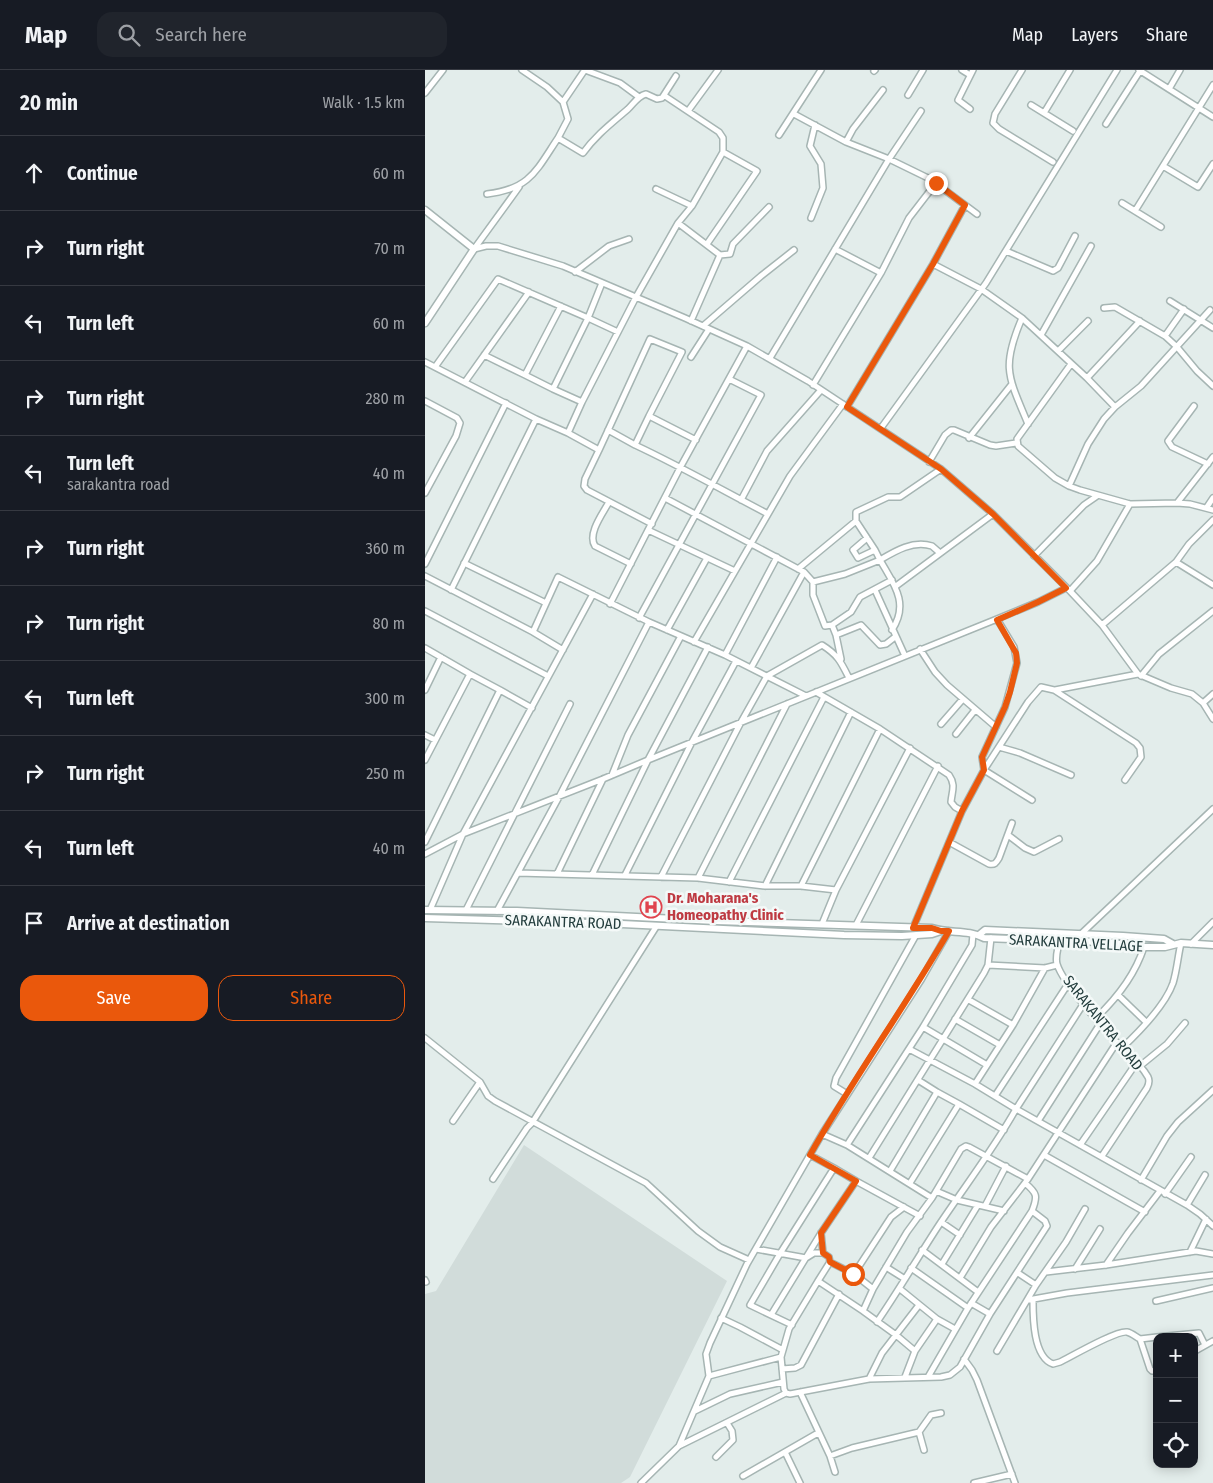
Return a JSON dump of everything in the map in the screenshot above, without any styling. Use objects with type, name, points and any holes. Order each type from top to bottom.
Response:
[{"type":"street","points":[[425,94],[443,70]]},
{"type":"street","points":[[425,323],[474,249],[519,187],[536,171],[568,119],[563,102],[547,87],[523,70]]},
{"type":"street","points":[[563,102],[585,70],[620,83],[639,97]]},
{"type":"street","points":[[688,110],[718,70]]},
{"type":"street","points":[[779,135],[821,70]]},
{"type":"street","points":[[908,96],[923,70]]},
{"type":"street","points":[[961,70],[972,73],[958,100],[970,109]]},
{"type":"street","points":[[1022,70],[995,114],[993,123],[999,129],[1053,162]]},
{"type":"street","points":[[1044,113],[1070,70]]},
{"type":"street","points":[[881,428],[1007,251],[1117,70]]},
{"type":"street","points":[[1106,124],[1139,70],[1213,117]]},
{"type":"street","points":[[1169,89],[1181,70]]},
{"type":"street","points":[[558,138],[583,153],[602,130],[639,97],[647,94],[660,99],[665,96],[676,76]]},
{"type":"street","points":[[1135,211],[1213,85]]},
{"type":"street","points":[[846,142],[853,129],[883,90]]},
{"type":"street","points":[[568,433],[636,297],[678,223],[692,206],[723,152],[723,138],[719,132],[665,96]]},
{"type":"street","points":[[1031,105],[1073,131]]},
{"type":"street","points":[[770,358],[889,159],[921,111]]},
{"type":"street","points":[[794,114],[846,142],[889,159],[936,183],[977,214]]},
{"type":"street","points":[[811,218],[823,188],[821,164],[810,146],[815,125]]},
{"type":"street","points":[[707,244],[757,171],[723,152]]},
{"type":"street","points":[[1163,166],[1198,187],[1213,164]]},
{"type":"street","points":[[813,385],[881,272],[909,218],[936,183]]},
{"type":"street","points":[[487,194],[505,192],[519,187]]},
{"type":"street","points":[[656,189],[692,206]]},
{"type":"street","points":[[1122,203],[1161,227]]},
{"type":"street","points":[[694,642],[790,476],[845,406],[933,264],[965,205]]},
{"type":"street","points":[[678,223],[720,254],[730,254],[733,244],[769,207]]},
{"type":"street","points":[[425,210],[474,249]]},
{"type":"street","points":[[1007,251],[1053,271],[1058,268],[1075,236]]},
{"type":"street","points":[[575,272],[609,246],[629,239]]},
{"type":"street","points":[[474,249],[498,246],[575,272],[691,321],[770,358],[881,428],[941,469],[993,514],[1102,625],[1139,675],[1192,694],[1203,703],[1213,719]]},
{"type":"street","points":[[1041,335],[1091,246]]},
{"type":"street","points":[[835,249],[881,272]]},
{"type":"street","points":[[691,357],[706,328],[761,276],[794,250]]},
{"type":"street","points":[[691,321],[720,254]]},
{"type":"street","points":[[933,264],[981,290],[1022,318],[1087,378],[1115,407]]},
{"type":"street","points":[[435,367],[498,279],[618,332]]},
{"type":"street","points":[[553,389],[588,318],[602,283]]},
{"type":"street","points":[[465,382],[529,292]]},
{"type":"street","points":[[1170,301],[1213,328]]},
{"type":"street","points":[[525,375],[561,306]]},
{"type":"street","points":[[1104,308],[1115,307],[1165,336],[1177,347],[1197,372],[1213,386]]},
{"type":"street","points":[[1165,336],[1184,309]]},
{"type":"street","points":[[1069,486],[1095,430],[1115,407],[1141,386],[1210,310]]},
{"type":"street","points":[[1022,318],[1009,354],[1009,374],[1028,424]]},
{"type":"street","points":[[1058,351],[1088,321]]},
{"type":"street","points":[[1087,378],[1140,321]]},
{"type":"street","points":[[635,445],[682,352],[650,340],[583,484],[587,490],[652,524]]},
{"type":"street","points":[[610,604],[681,466],[747,346]]},
{"type":"street","points":[[484,355],[582,402]]},
{"type":"street","points":[[425,362],[599,450]]},
{"type":"street","points":[[929,462],[945,435],[951,430],[969,438],[996,446],[1016,443],[1071,364]]},
{"type":"street","points":[[639,618],[761,395],[729,379]]},
{"type":"street","points":[[969,438],[1012,384]]},
{"type":"street","points":[[741,500],[767,450],[821,390]]},
{"type":"street","points":[[425,401],[457,418],[460,423],[456,436],[425,493]]},
{"type":"street","points":[[425,564],[505,403]]},
{"type":"street","points":[[1194,406],[1168,441],[1172,447],[1208,464]]},
{"type":"street","points":[[649,416],[696,440]]},
{"type":"street","points":[[451,590],[536,418]]},
{"type":"street","points":[[608,430],[635,445],[681,466],[712,485],[768,514]]},
{"type":"street","points":[[1016,443],[1040,466],[1069,486],[1097,496],[1130,504],[1177,503],[1207,507],[1213,510]]},
{"type":"street","points":[[1177,503],[1213,457]]},
{"type":"street","points":[[892,630],[897,621],[900,604],[899,594],[875,550],[855,521],[856,512],[888,497],[900,497],[941,469]]},
{"type":"street","points":[[1034,556],[1084,506],[1097,496]]},
{"type":"street","points":[[665,498],[751,542],[804,572],[813,582],[813,595],[825,626],[832,625],[851,612],[860,597],[892,580]]},
{"type":"street","points":[[1207,507],[1213,498]]},
{"type":"street","points":[[609,502],[595,528],[592,538],[593,543],[595,546],[631,564]]},
{"type":"street","points":[[425,854],[463,834],[740,724],[920,649],[997,620],[1068,589],[1097,562],[1130,504]]},
{"type":"street","points":[[896,586],[993,514]]},
{"type":"street","points":[[1102,625],[1176,562],[1213,520]]},
{"type":"street","points":[[798,569],[855,521]]},
{"type":"street","points":[[648,530],[735,571]]},
{"type":"street","points":[[867,538],[853,550],[858,558],[875,550]]},
{"type":"street","points":[[813,582],[845,574],[880,560],[897,550],[918,545],[932,546],[939,553]]},
{"type":"street","points":[[725,655],[777,557]]},
{"type":"street","points":[[667,630],[707,558]]},
{"type":"street","points":[[1176,562],[1213,585]]},
{"type":"street","points":[[464,563],[546,603]]},
{"type":"street","points":[[751,668],[804,572]]},
{"type":"street","points":[[425,576],[533,632],[563,650]]},
{"type":"street","points":[[533,632],[558,578],[639,618],[725,655],[806,696]]},
{"type":"street","points":[[875,590],[905,656]]},
{"type":"street","points":[[428,910],[463,834],[593,594]]},
{"type":"street","points":[[425,611],[549,676]]},
{"type":"street","points":[[1054,690],[1139,675],[1159,654],[1213,611]]},
{"type":"street","points":[[997,620],[1014,647],[1017,663],[1005,707],[982,757],[984,770],[1032,800]]},
{"type":"street","points":[[497,911],[560,795],[649,622]]},
{"type":"street","points":[[832,625],[836,635],[841,662]]},
{"type":"street","points":[[836,635],[861,625],[880,645],[886,644],[895,637]]},
{"type":"street","points":[[612,775],[628,735],[681,636]]},
{"type":"street","points":[[661,877],[767,676],[822,645],[835,653],[849,678]]},
{"type":"street","points":[[592,875],[648,760],[708,647]]},
{"type":"street","points":[[425,648],[532,708]]},
{"type":"street","points":[[920,649],[935,672],[962,700],[996,727]]},
{"type":"street","points":[[425,690],[441,657]]},
{"type":"street","points":[[625,876],[692,742],[736,661]]},
{"type":"street","points":[[425,760],[470,674]]},
{"type":"street","points":[[913,928],[962,811],[984,770],[1035,693],[1041,687],[1054,690],[1130,738],[1140,748],[1140,761],[1125,780]]},
{"type":"street","points":[[425,842],[500,690]]},
{"type":"street","points":[[815,692],[880,729],[938,766],[952,780],[954,788],[951,802],[962,811]]},
{"type":"street","points":[[1203,703],[1213,694]]},
{"type":"street","points":[[729,882],[824,697]]},
{"type":"street","points":[[941,724],[962,700]]},
{"type":"street","points":[[466,910],[570,704]]},
{"type":"street","points":[[697,878],[787,704]]},
{"type":"street","points":[[955,734],[975,710]]},
{"type":"street","points":[[765,886],[851,712]]},
{"type":"street","points":[[801,886],[880,729]]},
{"type":"street","points":[[425,735],[435,740]]},
{"type":"street","points":[[999,747],[1029,756],[1071,775]]},
{"type":"street","points":[[822,924],[836,890],[910,748]]},
{"type":"street","points":[[856,925],[938,766]]},
{"type":"street","points":[[557,874],[603,779]]},
{"type":"street","points":[[1081,934],[1213,809]]},
{"type":"street","points":[[949,842],[993,865],[996,863],[1012,823]]},
{"type":"street","points":[[1007,835],[1034,852],[1059,840]]},
{"type":"street","points":[[518,873],[697,878],[765,886],[801,886],[836,890]]},
{"type":"street","name":"SARAKANTRA ROAD","points":[[428,910],[932,928],[941,931],[976,934],[985,930],[995,930]]},
{"type":"street","name":"SARAKANTRA ROAD","points":[[425,918],[844,935],[916,935],[932,934],[941,931]]},
{"type":"street","points":[[1191,944],[1213,922]]},
{"type":"street","points":[[493,1179],[532,1122],[655,927]]},
{"type":"street","name":"SARAKANTRA VELLAGE","points":[[995,930],[1164,939],[1177,944]]},
{"type":"street","points":[[679,1446],[709,1376],[706,1354],[749,1260],[822,1134],[921,980],[949,931]]},
{"type":"street","points":[[847,1145],[923,1027],[972,946],[976,934]]},
{"type":"street","name":"SARAKANTRA VELLAGE","points":[[976,934],[984,938],[1103,942],[1144,947],[1165,947],[1177,944],[1213,945]]},
{"type":"street","points":[[847,1094],[834,1086],[836,1078],[916,935]]},
{"type":"street","points":[[869,1158],[942,1039],[969,1000],[987,965],[991,938]]},
{"type":"street","name":"SARAKANTRA ROAD","points":[[1059,942],[1056,956],[1057,965],[1068,984],[1100,1024],[1138,1064],[1148,1078],[1149,1083],[1101,1156]]},
{"type":"street","points":[[1122,1048],[1146,1022],[1170,990],[1174,981],[1177,944]]},
{"type":"street","points":[[1096,1018],[1118,996],[1132,974],[1144,947]]},
{"type":"street","name":"SARAKANTRA ROAD","points":[[987,965],[1045,968],[1057,965]]},
{"type":"street","points":[[975,1084],[1013,1025],[1045,968]]},
{"type":"street","points":[[995,1096],[1068,984]]},
{"type":"street","points":[[1118,996],[1146,1022]]},
{"type":"street","points":[[969,1000],[1013,1025]]},
{"type":"street","points":[[877,1322],[900,1289],[922,1250],[988,1156],[1084,1003]]},
{"type":"street","points":[[955,1020],[1000,1045]]},
{"type":"street","points":[[1080,1145],[1138,1064],[1167,1044],[1185,1023]]},
{"type":"street","points":[[1038,1120],[1100,1024]]},
{"type":"street","points":[[923,1027],[987,1065]]},
{"type":"street","points":[[425,1038],[480,1082],[488,1096],[532,1122],[646,1183],[698,1231],[720,1247],[749,1260]]},
{"type":"street","points":[[960,1278],[991,1227],[1059,1133],[1117,1042]]},
{"type":"street","points":[[909,1049],[975,1084],[1187,1205],[1213,1226]]},
{"type":"street","points":[[918,1080],[1004,1130]]},
{"type":"street","points":[[453,1121],[480,1082]]},
{"type":"street","points":[[1141,1180],[1167,1136],[1178,1122],[1213,1090]]},
{"type":"street","points":[[890,1171],[937,1092]]},
{"type":"street","points":[[909,1183],[959,1104]]},
{"type":"street","points":[[822,1134],[847,1145],[931,1198]]},
{"type":"street","points":[[863,1311],[873,1289],[907,1232],[920,1216],[963,1147],[969,1146],[988,1156],[1006,1166],[1026,1181],[1035,1192],[1036,1198],[1032,1211],[971,1302],[927,1377]]},
{"type":"street","points":[[810,1155],[920,1216]]},
{"type":"street","points":[[1044,1155],[1145,1212]]},
{"type":"street","points":[[1106,1265],[1127,1233],[1191,1157]]},
{"type":"street","points":[[985,1206],[1006,1166]]},
{"type":"street","points":[[792,1325],[750,1305],[834,1168]]},
{"type":"street","points":[[1187,1205],[1205,1175]]},
{"type":"street","points":[[771,1315],[821,1233],[856,1181]]},
{"type":"street","points":[[936,1191],[957,1200],[1004,1210]]},
{"type":"street","points":[[942,1264],[978,1205]]},
{"type":"street","points":[[853,1274],[891,1217],[904,1207]]},
{"type":"street","points":[[997,1351],[1030,1300],[1036,1285],[1066,1242],[1085,1209]]},
{"type":"street","points":[[643,1482],[679,1446],[727,1424],[786,1393],[790,1394],[869,1379],[950,1375],[960,1367],[990,1314],[1047,1226],[1045,1221],[1032,1211]]},
{"type":"street","points":[[1189,1252],[1206,1219]]},
{"type":"street","points":[[941,1222],[959,1236]]},
{"type":"street","points":[[1075,1270],[1100,1229]]},
{"type":"street","points":[[821,1233],[823,1253]]},
{"type":"street","points":[[756,1249],[806,1258],[814,1253],[823,1253],[829,1257],[830,1262],[853,1274],[873,1289]]},
{"type":"street","points":[[922,1250],[978,1292]]},
{"type":"street","points":[[1046,1272],[1075,1270],[1196,1251],[1213,1254]]},
{"type":"street","points":[[786,1393],[781,1357],[783,1350],[792,1325],[830,1262]]},
{"type":"street","points":[[886,1267],[905,1279]]},
{"type":"street","points":[[911,1268],[968,1308]]},
{"type":"street","points":[[1018,1273],[1036,1285]]},
{"type":"street","points":[[1030,1300],[1067,1293],[1213,1275]]},
{"type":"street","points":[[818,1281],[896,1334],[915,1351]]},
{"type":"street","points":[[1156,1301],[1213,1288]]},
{"type":"street","points":[[900,1289],[937,1319],[955,1329]]},
{"type":"street","points":[[782,1369],[795,1368],[801,1365],[839,1294]]},
{"type":"street","points":[[1030,1300],[1039,1350],[1049,1362],[1053,1364],[1060,1362],[1113,1335],[1129,1332],[1141,1340],[1149,1369],[1153,1371]]},
{"type":"street","points":[[971,1302],[990,1314]]},
{"type":"street","points":[[869,1379],[882,1353],[919,1305]]},
{"type":"street","points":[[721,1318],[783,1350]]},
{"type":"street","points":[[905,1377],[915,1351],[937,1319]]},
{"type":"street","points":[[1198,1333],[1205,1345]]},
{"type":"street","points":[[1141,1340],[1153,1338]]},
{"type":"street","points":[[1198,1349],[1213,1341]]},
{"type":"street","points":[[709,1376],[781,1357]]},
{"type":"street","points":[[964,1359],[977,1380],[1015,1483]]},
{"type":"street","points":[[695,1411],[730,1394],[783,1382]]},
{"type":"street","points":[[799,1392],[830,1456],[835,1472]]},
{"type":"street","points":[[830,1456],[852,1448],[919,1432],[931,1415],[941,1413]]},
{"type":"street","points":[[715,1457],[733,1440],[732,1432],[727,1424]]},
{"type":"street","points":[[919,1432],[924,1450]]},
{"type":"street","points":[[743,1476],[818,1433]]},
{"type":"street","points":[[785,1452],[799,1483]]},
{"type":"street","points":[[974,1483],[1012,1474]]},
{"type":"shaded area","points":[[524,1145],[727,1281],[630,1477],[621,1483],[425,1483],[425,1294],[436,1291]]},
{"type":"place","name":"Dr. Moharana's Homeopathy Clinic","points":[[651,907]]},
{"type":"route","points":[[853,1274],[830,1262],[829,1257],[823,1253],[821,1233],[856,1181],[810,1155],[921,980],[949,931],[932,928],[913,928],[962,811],[984,770],[982,757],[1010,692],[1017,663],[1016,653],[997,620],[1066,588],[993,514],[941,469],[847,407],[933,264],[965,205],[936,183]]}]
